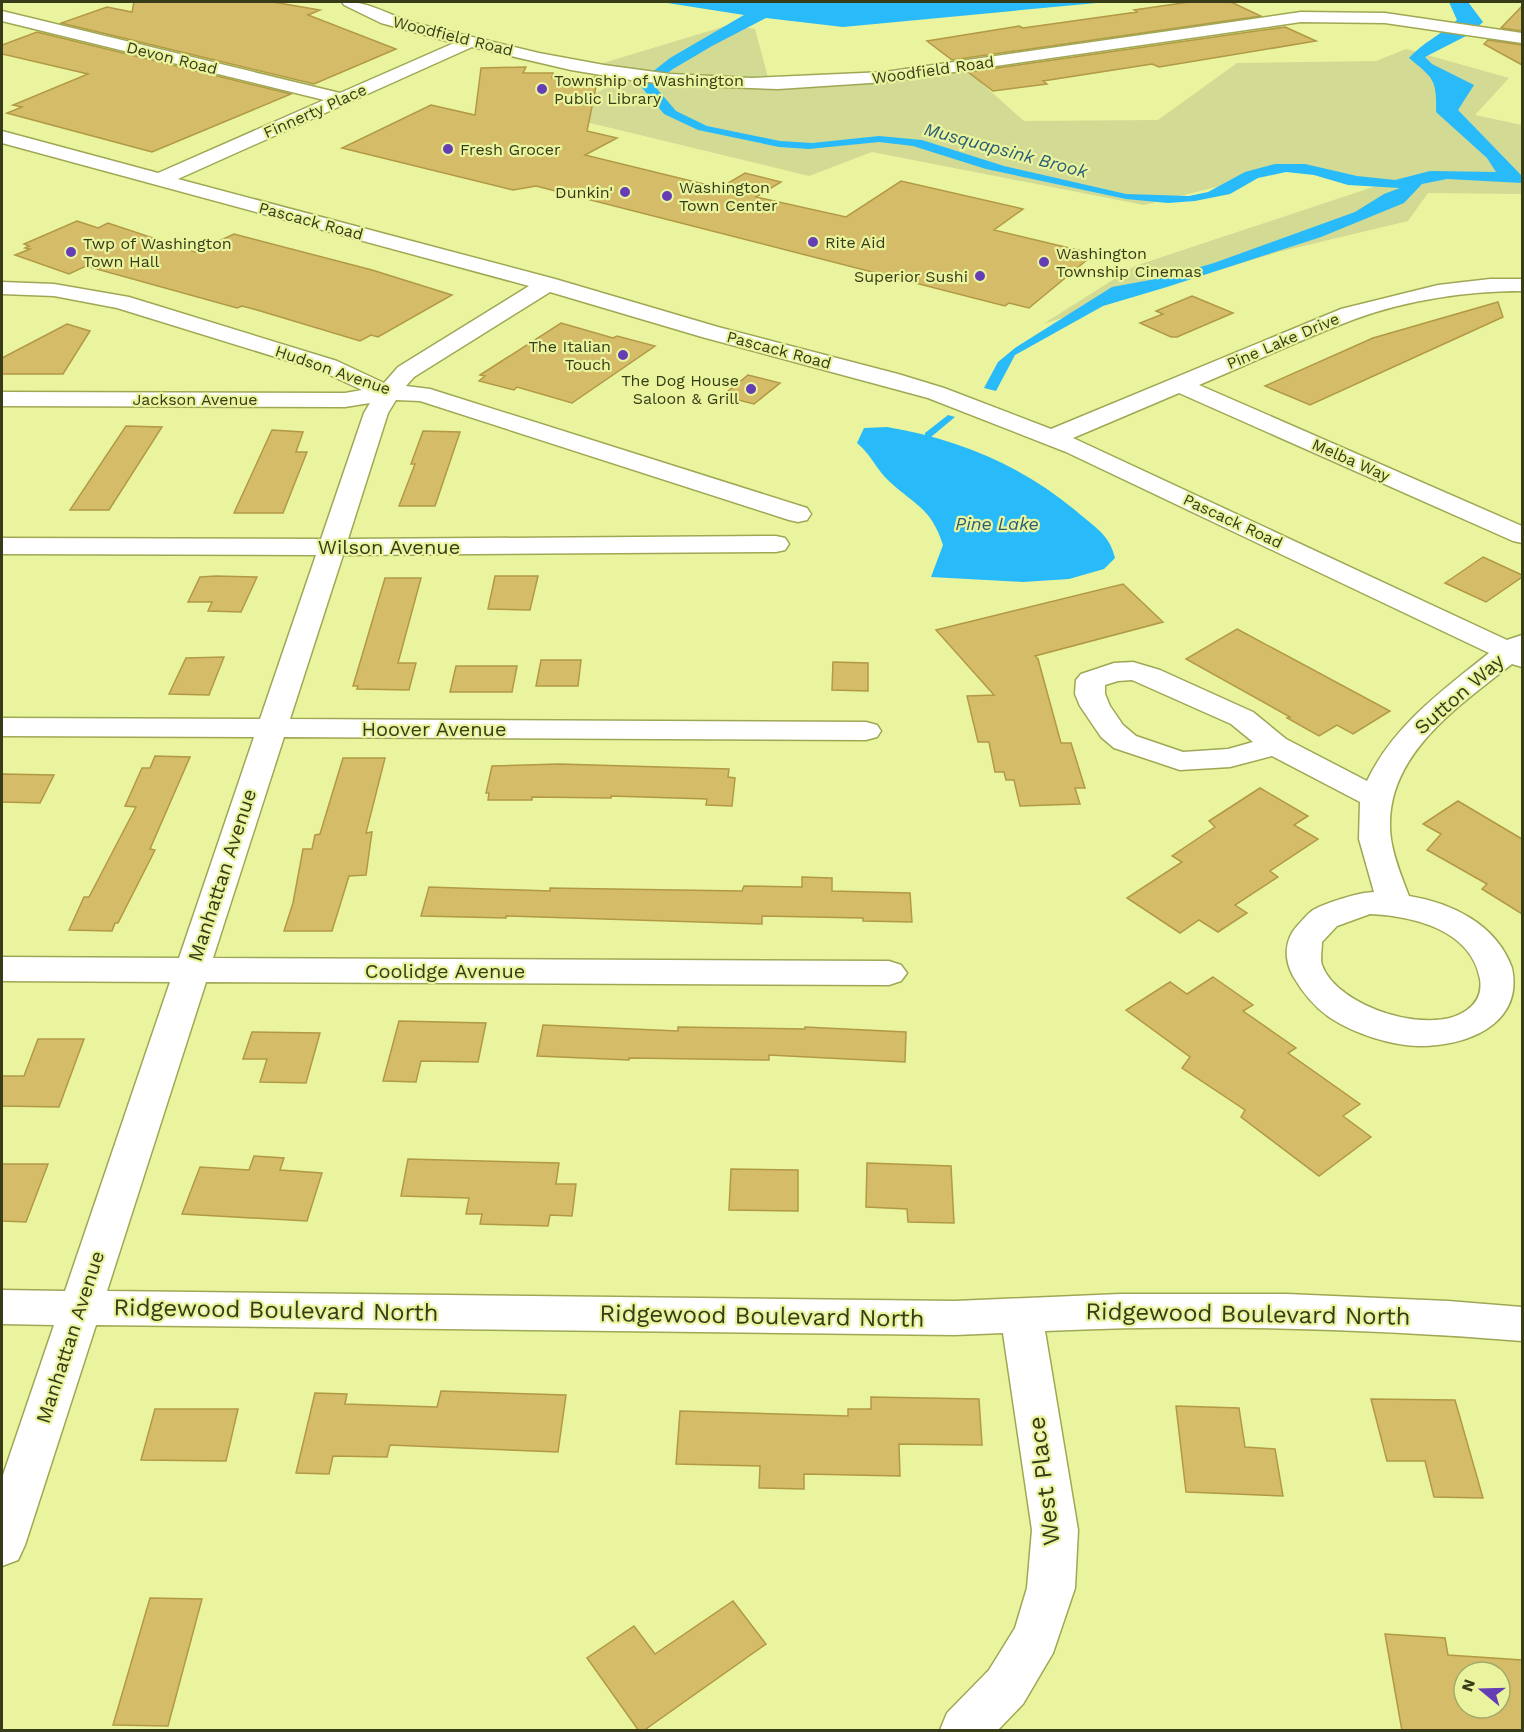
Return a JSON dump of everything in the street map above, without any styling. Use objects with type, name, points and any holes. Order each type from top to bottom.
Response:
[{"type":"street","name":"Woodfield Road","points":[[350,2],[387,20],[470,42],[641,76],[705,82],[792,83],[885,77],[1301,17],[1381,16],[1522,38]]},
{"type":"street","name":"Devon Road","points":[[2,16],[342,99]]},
{"type":"street","name":"Finnerty Place","points":[[161,179],[470,42]]},
{"type":"street","name":"Pascack Road","points":[[2,137],[547,284],[710,332],[890,379],[977,408],[1054,437],[1518,651]]},
{"type":"street","name":"Manhattan Avenue","points":[[2,1545],[376,413],[388,393],[406,372],[547,284]]},
{"type":"street","name":"Pine Lake Drive","points":[[1054,437],[1349,314],[1438,291],[1490,285],[1522,285]]},
{"type":"street","name":"Hudson Avenue","points":[[2,288],[54,290],[120,302],[329,366],[388,393],[422,394],[798,514]]},
{"type":"street","name":"Melba Way","points":[[1179,385],[1522,535]]},
{"type":"street","name":"Jackson Avenue","points":[[2,399],[345,400],[388,393]]},
{"type":"street","name":"Wilson Avenue","points":[[2,546],[330,547],[776,544]]},
{"type":"street","name":"Sutton Way","points":[[1395,904],[1377,856],[1374,828],[1376,798],[1388,767],[1407,739],[1427,719],[1518,651]]},
{"type":"street","points":[[1275,745],[1230,758],[1180,761],[1125,742],[1112,731],[1095,706],[1090,694],[1091,680],[1114,672],[1133,671],[1150,676],[1242,718],[1275,745],[1376,798]]},
{"type":"street","name":"Hoover Avenue","points":[[2,727],[866,731]]},
{"type":"street","points":[[1366,903],[1395,904],[1428,911],[1458,925],[1482,945],[1497,967],[1500,989],[1491,1010],[1471,1025],[1441,1033],[1406,1033],[1371,1025],[1343,1011],[1321,994],[1307,974],[1302,953],[1307,935],[1320,919],[1349,907],[1366,903]]},
{"type":"street","name":"Coolidge Avenue","points":[[2,969],[889,973]]},
{"type":"street","name":"Ridgewood Boulevard North","points":[[2,1307],[955,1318],[1120,1311],[1287,1311],[1448,1318],[1522,1324]]},
{"type":"street","name":"West Place","points":[[965,1731],[1006,1687],[1036,1637],[1051,1588],[1055,1530],[1021,1314]]},
{"type":"green space","points":[[729,25],[755,29],[769,81],[966,66],[977,79],[1024,121],[1158,120],[1237,63],[1376,61],[1406,49],[1509,78],[1475,115],[1522,125],[1522,194],[1428,193],[1408,221],[1278,252],[1043,324],[1135,266],[1385,183],[1289,169],[1144,205],[872,152],[809,176],[557,115],[628,75],[590,67]]},
{"type":"water","points":[[661,2],[1107,2],[843,27],[766,18],[712,46],[653,84],[676,111],[707,126],[780,141],[812,143],[879,136],[922,140],[1004,166],[1126,194],[1189,196],[1208,192],[1245,172],[1275,164],[1305,164],[1357,176],[1395,180],[1430,171],[1496,172],[1487,158],[1436,112],[1436,92],[1432,80],[1409,58],[1457,20],[1449,2],[1468,2],[1483,22],[1470,34],[1425,57],[1432,64],[1474,85],[1458,110],[1522,176],[1522,183],[1447,179],[1422,184],[1404,203],[1321,237],[1103,306],[1015,355],[996,391],[984,388],[998,362],[1015,348],[1112,287],[1161,278],[1214,263],[1355,212],[1384,194],[1400,188],[1348,185],[1314,175],[1286,172],[1258,178],[1230,194],[1195,201],[1168,203],[1126,199],[986,169],[913,146],[879,142],[809,149],[779,147],[698,130],[664,114],[638,83],[670,58],[744,15]]},
{"type":"water","name":"Pine Lake","points":[[887,427],[940,439],[1015,469],[1060,499],[1103,534],[1115,558],[1104,569],[1069,579],[1023,582],[931,577],[943,545],[933,523],[922,509],[885,478],[857,443],[864,428]]},
{"type":"building","points":[[134,2],[273,2],[320,10],[308,15],[396,49],[314,84],[61,23],[107,7],[132,12]]},
{"type":"building","points":[[1189,2],[1231,2],[1261,16],[952,60],[927,41],[1019,26],[1023,28],[1137,12],[1134,10]]},
{"type":"building","points":[[1522,6],[1522,31],[1501,28]]},
{"type":"building","points":[[1285,27],[1316,41],[1159,67],[1152,64],[1043,81],[1047,84],[993,91],[968,72]]},
{"type":"building","points":[[37,32],[291,94],[152,152],[7,113],[22,107],[13,105],[88,74],[2,54],[2,45]]},
{"type":"building","points":[[1488,40],[1522,45],[1522,65],[1484,44]]},
{"type":"building","name":"Washington Town Center","points":[[526,67],[523,73],[553,73],[552,78],[598,77],[587,131],[617,138],[585,155],[720,188],[745,173],[781,182],[756,197],[846,217],[901,181],[1023,209],[994,230],[1094,254],[1029,308],[1009,303],[1005,306],[536,186],[513,190],[342,148],[431,105],[475,115],[481,68]]},
{"type":"building","points":[[77,221],[98,228],[108,223],[195,252],[234,234],[372,270],[452,295],[378,337],[371,335],[360,341],[257,310],[242,306],[237,308],[86,266],[69,274],[15,255],[30,249],[25,248],[29,246],[24,244]]},
{"type":"building","points":[[1192,296],[1233,313],[1177,337],[1171,337],[1140,323],[1163,314],[1156,311]]},
{"type":"building","points":[[1498,302],[1503,317],[1310,405],[1265,386],[1373,338]]},
{"type":"building","points":[[561,323],[613,338],[617,336],[655,346],[572,403],[517,387],[514,390],[479,381],[485,376],[480,375]]},
{"type":"building","points":[[67,324],[90,331],[63,374],[2,374],[2,358]]},
{"type":"building","name":"The Dog House Saloon & Grill","points":[[748,375],[780,383],[754,404],[722,396]]},
{"type":"building","points":[[126,426],[162,427],[109,510],[70,510]]},
{"type":"building","points":[[272,430],[303,432],[296,452],[307,452],[283,513],[234,513]]},
{"type":"building","points":[[423,431],[460,432],[435,506],[399,506],[415,464],[411,464]]},
{"type":"building","points":[[1483,557],[1522,577],[1486,602],[1445,583]]},
{"type":"building","points":[[495,576],[538,576],[530,610],[488,609]]},
{"type":"building","points":[[200,577],[257,577],[241,612],[208,611],[212,602],[188,602]]},
{"type":"building","points":[[385,578],[421,578],[398,663],[416,663],[409,690],[357,689],[358,686],[353,686]]},
{"type":"building","points":[[1123,584],[1163,622],[1035,656],[1038,659],[1061,743],[1071,743],[1085,788],[1075,788],[1080,804],[1020,806],[1014,780],[1006,780],[1004,772],[995,772],[989,742],[978,742],[967,696],[994,695],[936,630]]},
{"type":"building","points":[[1237,629],[1390,711],[1353,734],[1337,725],[1319,736],[1287,718],[1290,717],[1186,659]]},
{"type":"building","points":[[224,657],[209,695],[169,694],[186,658]]},
{"type":"building","points":[[541,660],[581,660],[578,686],[536,686]]},
{"type":"building","points":[[833,662],[868,663],[868,691],[832,690]]},
{"type":"building","points":[[456,666],[517,666],[512,692],[450,692]]},
{"type":"building","points":[[155,756],[190,757],[150,849],[155,850],[112,931],[69,930],[84,897],[89,897],[136,807],[125,806],[142,768],[150,768]]},
{"type":"building","points":[[343,758],[385,758],[366,833],[372,832],[366,875],[349,876],[332,931],[284,931],[293,903],[303,849],[312,849],[315,835],[320,834]]},
{"type":"building","points":[[559,764],[729,769],[728,777],[735,778],[732,806],[706,805],[707,799],[611,796],[611,798],[532,797],[532,800],[488,800],[489,793],[486,793],[492,766]]},
{"type":"building","points":[[2,774],[54,775],[40,803],[2,802]]},
{"type":"building","points":[[1260,788],[1308,816],[1294,825],[1318,839],[1270,871],[1278,877],[1235,905],[1247,913],[1218,932],[1199,920],[1180,933],[1127,898],[1182,862],[1172,856],[1215,827],[1209,821]]},
{"type":"building","points":[[1458,801],[1522,839],[1522,914],[1482,889],[1487,884],[1427,850],[1441,834],[1423,824]]},
{"type":"building","points":[[802,877],[832,878],[832,891],[910,893],[912,922],[863,921],[863,918],[762,916],[762,924],[506,916],[506,918],[421,916],[429,887],[550,891],[550,888],[742,891],[744,886],[802,887]]},
{"type":"building","points":[[1213,977],[1253,1005],[1243,1011],[1296,1048],[1288,1053],[1360,1104],[1343,1116],[1371,1137],[1319,1176],[1241,1117],[1245,1110],[1182,1068],[1190,1057],[1126,1010],[1170,982],[1187,994]]},
{"type":"building","points":[[399,1021],[486,1023],[478,1062],[421,1061],[416,1082],[383,1081]]},
{"type":"building","points":[[543,1025],[678,1031],[678,1027],[805,1029],[805,1027],[906,1032],[905,1062],[769,1055],[769,1060],[629,1058],[629,1060],[537,1056]]},
{"type":"building","points":[[252,1032],[320,1033],[306,1083],[260,1082],[267,1059],[243,1059]]},
{"type":"building","points":[[38,1039],[84,1039],[59,1107],[2,1106],[2,1076],[24,1076]]},
{"type":"building","points":[[254,1156],[284,1158],[280,1170],[322,1173],[307,1221],[182,1214],[200,1167],[249,1170]]},
{"type":"building","points":[[408,1159],[559,1163],[556,1184],[576,1184],[572,1216],[550,1215],[548,1226],[480,1224],[482,1214],[466,1214],[469,1198],[401,1196]]},
{"type":"building","points":[[867,1163],[951,1166],[954,1223],[908,1222],[907,1209],[866,1207]]},
{"type":"building","points":[[2,1164],[48,1164],[26,1222],[2,1221]]},
{"type":"building","points":[[731,1169],[798,1170],[798,1211],[729,1210]]},
{"type":"building","points":[[441,1391],[566,1395],[558,1452],[390,1445],[387,1457],[333,1456],[329,1474],[296,1473],[315,1393],[347,1394],[345,1404],[437,1407]]},
{"type":"building","points":[[871,1397],[979,1399],[982,1445],[899,1444],[900,1476],[804,1474],[804,1489],[759,1488],[760,1466],[676,1464],[680,1411],[848,1416],[848,1409],[871,1409]]},
{"type":"building","points":[[1371,1399],[1455,1400],[1483,1498],[1434,1497],[1425,1461],[1387,1461]]},
{"type":"building","points":[[1176,1406],[1239,1408],[1245,1447],[1275,1449],[1283,1496],[1186,1492]]},
{"type":"building","points":[[155,1409],[238,1409],[226,1461],[141,1460]]},
{"type":"building","points":[[150,1598],[202,1599],[168,1726],[113,1725]]},
{"type":"building","points":[[733,1601],[766,1644],[643,1731],[639,1731],[587,1658],[634,1626],[655,1654]]},
{"type":"building","points":[[1385,1634],[1445,1638],[1448,1655],[1522,1660],[1522,1731],[1402,1731]]},
{"type":"waterway","points":[[928,435],[951,417]]},
{"type":"place","name":"Township of Washington Public Library","points":[[542,89]]},
{"type":"place","name":"Fresh Grocer","points":[[448,149]]},
{"type":"place","name":"Dunkin'","points":[[625,192]]},
{"type":"place","name":"Washington Town Center","points":[[667,196]]},
{"type":"place","name":"Rite Aid","points":[[813,242]]},
{"type":"place","name":"Twp of Washington Town Hall","points":[[71,252]]},
{"type":"place","name":"Washington Township Cinemas","points":[[1044,262]]},
{"type":"place","name":"Superior Sushi","points":[[980,276]]},
{"type":"place","name":"The Italian Touch","points":[[623,355]]},
{"type":"place","name":"The Dog House Saloon & Grill","points":[[751,389]]},
{"type":"water label","name":"Musquapsink Brook","points":[[1006,150]]}]
